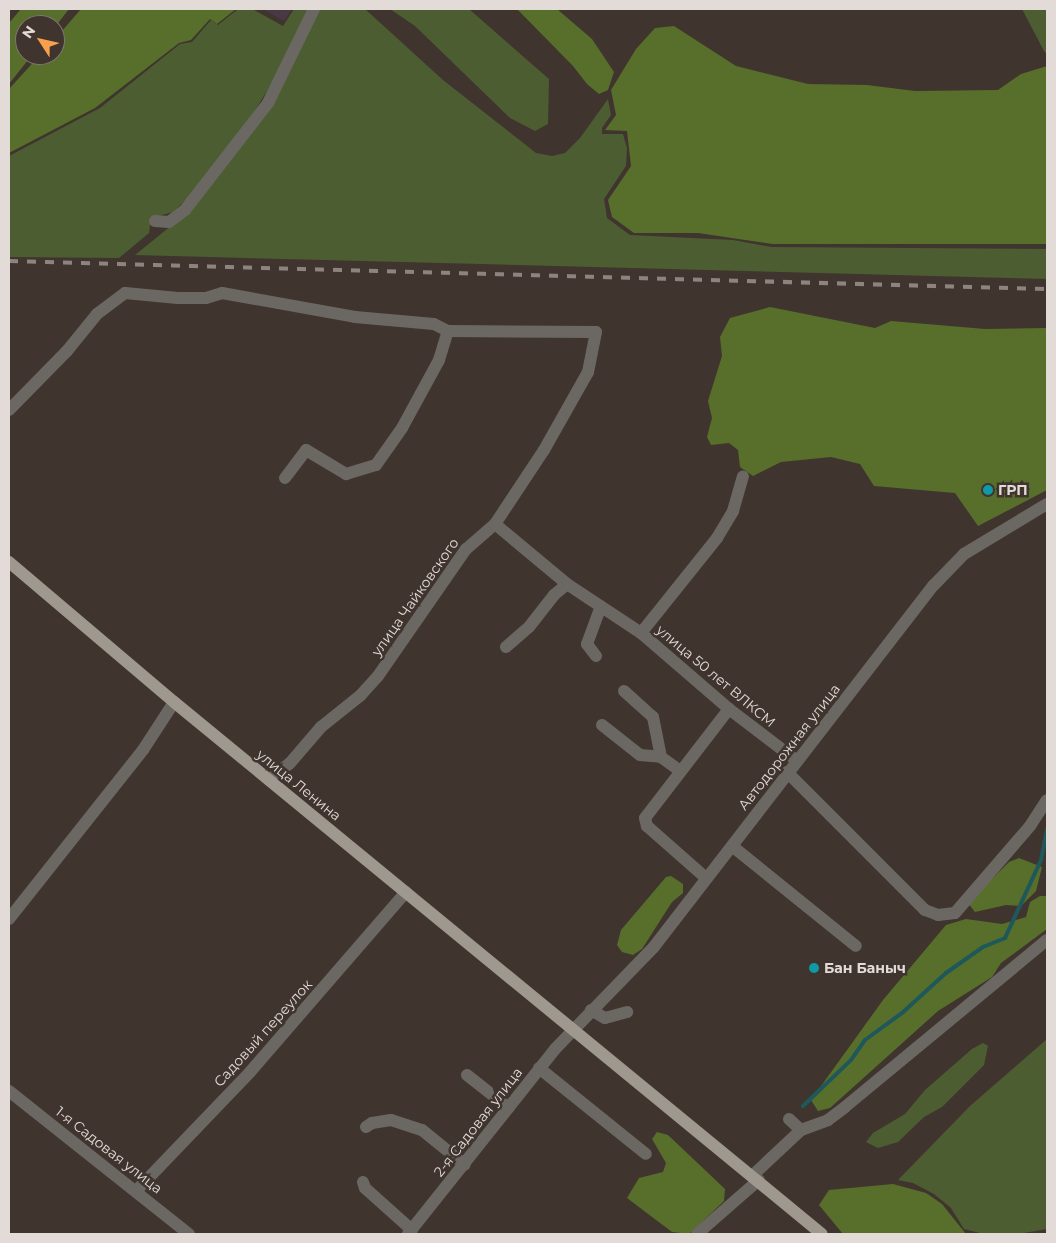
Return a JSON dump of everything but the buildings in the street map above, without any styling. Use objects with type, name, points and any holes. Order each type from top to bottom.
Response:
[{"type":"main road","name":"улица Ленина","points":[[9,562],[174,702],[822,1234]]},
{"type":"street","points":[[155,221],[169,222],[185,210],[268,103],[314,9]]},
{"type":"street","points":[[9,410],[67,351],[98,314],[125,293],[178,298],[206,298],[222,293],[355,316],[434,324],[448,330],[439,360],[402,428],[376,465],[346,474],[306,450],[285,478]]},
{"type":"street","name":"улица Чайковского","points":[[269,780],[290,763],[321,727],[361,695],[378,676],[466,549],[495,524],[544,450],[588,372],[596,332],[448,330]]},
{"type":"street","name":"улица 50 лет ВЛКСМ","points":[[642,632],[717,538],[733,510],[743,476]]},
{"type":"street","name":"Автодорожная улица","points":[[573,1029],[643,960],[732,846],[786,772],[934,585],[964,554],[1047,504]]},
{"type":"street","name":"улица 50 лет ВЛКСМ","points":[[495,524],[567,584],[642,632],[729,709],[796,760]]},
{"type":"street","points":[[506,647],[528,627],[554,595],[567,584]]},
{"type":"street","points":[[596,656],[587,644],[601,606]]},
{"type":"street","points":[[624,691],[653,716],[661,757]]},
{"type":"street","points":[[9,919],[143,750],[174,702]]},
{"type":"street","points":[[706,878],[644,822],[651,807],[729,709]]},
{"type":"street","points":[[602,725],[640,755],[661,757],[680,771]]},
{"type":"street","points":[[786,772],[925,910],[938,915],[955,913],[1030,826],[1047,800]]},
{"type":"street","points":[[732,846],[856,946]]},
{"type":"street","name":"Садовый переулок","points":[[137,1190],[250,1072],[406,892]]},
{"type":"street","points":[[697,1234],[756,1178],[801,1130],[828,1120],[845,1107],[1047,940]]},
{"type":"street","points":[[591,1010],[605,1018],[628,1012]]},
{"type":"street","name":"2-я Садовая улица","points":[[410,1232],[539,1068],[573,1029]]},
{"type":"street","points":[[539,1068],[646,1154]]},
{"type":"street","points":[[467,1075],[509,1108]]},
{"type":"street","name":"1-я Садовая улица","points":[[9,1091],[137,1190],[189,1234]]},
{"type":"street","points":[[788,1119],[801,1130]]},
{"type":"street","points":[[366,1127],[372,1123],[391,1120],[422,1130],[465,1164]]},
{"type":"street","points":[[363,1182],[365,1188],[410,1232]]},
{"type":"shaded area","points":[[263,9],[292,9],[284,21]]},
{"type":"green space","points":[[21,9],[69,9],[64,15],[16,15]]},
{"type":"green space","points":[[81,9],[236,9],[217,24],[210,19],[191,40],[179,43],[95,108],[9,153],[9,89],[31,65],[65,65],[65,27]]},
{"type":"green space","points":[[238,9],[252,9],[283,26],[294,9],[310,9],[274,80],[252,115],[189,197],[173,212],[151,218],[149,233],[119,258],[9,257],[9,156],[100,108],[180,44],[192,42],[211,20],[218,25]]},
{"type":"green space","points":[[318,9],[365,9],[443,80],[536,153],[552,156],[565,153],[580,138],[608,99],[611,115],[602,128],[602,134],[623,134],[627,148],[626,166],[604,199],[607,218],[630,235],[733,240],[771,247],[1047,249],[1047,279],[135,255],[177,221],[213,182]]},
{"type":"green space","points":[[390,9],[469,9],[549,79],[548,124],[535,131],[510,118],[415,26]]},
{"type":"green space","points":[[517,9],[557,9],[592,39],[614,72],[608,90],[599,94],[587,84],[573,66]]},
{"type":"green space","points":[[1022,9],[1047,9],[1047,54],[1044,51]]},
{"type":"green space","points":[[15,16],[15,65],[24,65],[9,84],[9,23]]},
{"type":"green space","points":[[674,26],[736,66],[808,84],[867,85],[915,91],[998,90],[1021,74],[1047,66],[1047,244],[773,244],[698,233],[634,233],[612,217],[608,200],[631,166],[627,131],[605,130],[616,115],[611,90],[636,49],[655,28]]},
{"type":"green space","points":[[770,307],[875,328],[891,321],[985,329],[1047,328],[1047,490],[978,526],[955,493],[874,486],[860,464],[831,457],[781,462],[753,476],[740,467],[738,450],[729,443],[711,445],[707,437],[712,418],[708,401],[722,356],[720,337],[730,318]]},
{"type":"green space","points":[[1019,858],[1042,867],[1036,891],[1021,906],[1006,905],[975,912],[968,903],[1009,862]]},
{"type":"green space","points":[[671,876],[683,884],[683,893],[672,902],[642,949],[633,955],[622,952],[617,945],[621,930],[666,877]]},
{"type":"green space","points":[[1040,896],[1047,896],[1047,929],[1001,963],[992,977],[938,1011],[830,1108],[818,1111],[811,1100],[883,1000],[946,925],[966,919],[1002,924],[1026,917],[1030,902]]},
{"type":"green space","points":[[1047,1039],[1047,1229],[1018,1234],[984,1234],[964,1229],[951,1208],[934,1194],[913,1183],[898,1180],[970,1106]]},
{"type":"green space","points":[[983,1043],[988,1046],[984,1065],[942,1107],[924,1117],[898,1142],[878,1148],[866,1142],[873,1133],[905,1114],[925,1090],[972,1049]]},
{"type":"green space","points":[[657,1132],[668,1135],[725,1189],[724,1201],[689,1234],[672,1232],[627,1198],[639,1178],[663,1172],[666,1163],[652,1139]]},
{"type":"green space","points":[[893,1184],[926,1193],[942,1204],[966,1234],[843,1234],[819,1205],[829,1190]]},
{"type":"waterway","points":[[803,1106],[851,1060],[865,1040],[902,1013],[946,973],[983,947],[1005,938],[1041,860],[1047,830]]},
{"type":"railway","points":[[9,261],[1047,289]]},
{"type":"place","name":"ГРП","points":[[988,490]]},
{"type":"place","name":"Бан Баныч","points":[[814,968]]}]
